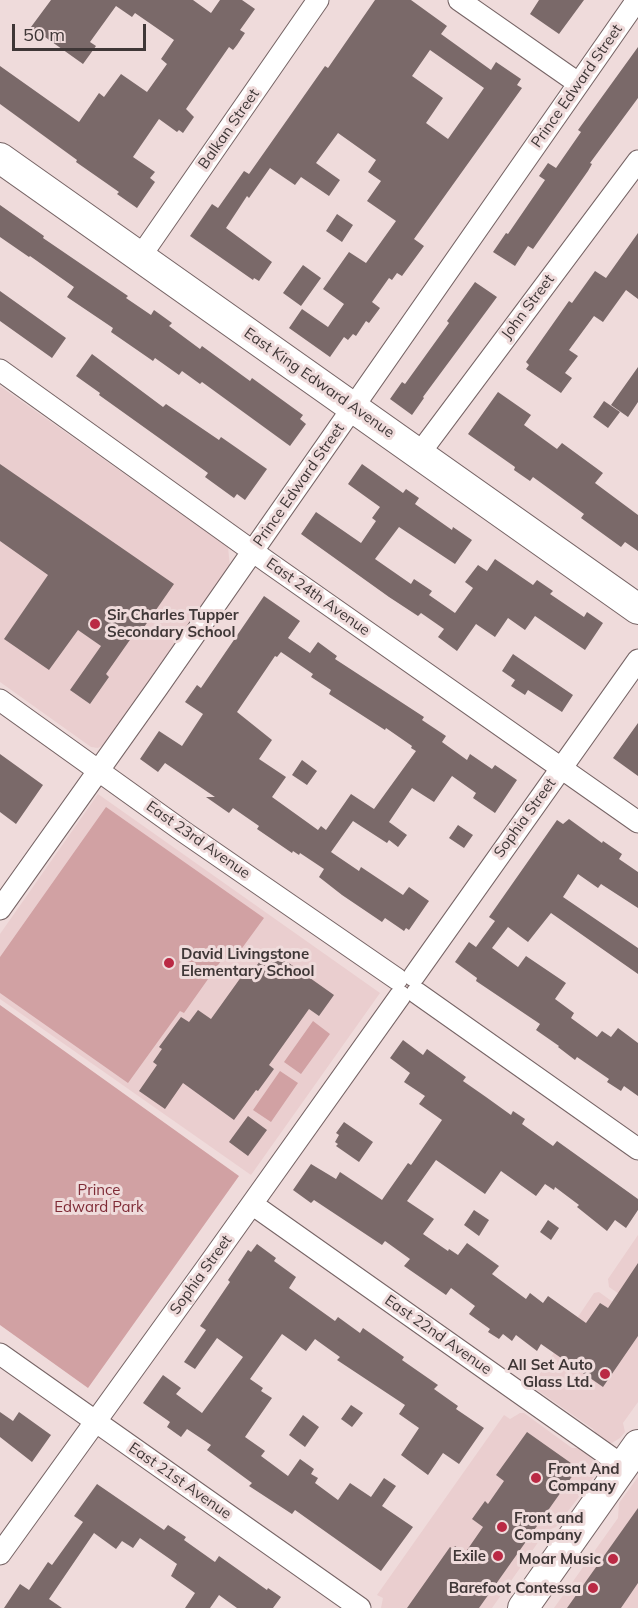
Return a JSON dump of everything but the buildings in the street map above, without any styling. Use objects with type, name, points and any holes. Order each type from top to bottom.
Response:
[{"type":"main road","name":"East King Edward Avenue","points":[[0,158],[638,609]]},
{"type":"main road","points":[[523,1608],[631,1456]]},
{"type":"street","name":"Balkan Street","points":[[140,257],[318,0]]},
{"type":"street","points":[[459,0],[578,83]]},
{"type":"street","name":"Prince Edward Street","points":[[0,909],[253,552],[637,0]]},
{"type":"street","name":"John Street","points":[[419,453],[638,161]]},
{"type":"street","name":"East 24th Avenue","points":[[0,370],[253,552],[638,822]]},
{"type":"street","name":"Sophia Street","points":[[0,1554],[252,1204],[638,660]]},
{"type":"street","name":"East 23rd Avenue","points":[[0,700],[638,1149]]},
{"type":"street","name":"East 22nd Avenue","points":[[252,1204],[631,1456]]},
{"type":"street","name":"East 21st Avenue","points":[[0,1354],[360,1608]]},
{"type":"shaded area","name":"Sir Charles Tupper Secondary School","points":[[0,386],[228,547],[230,567],[105,744],[98,748],[91,747],[0,682]]},
{"type":"shaded area","name":"David Livingstone Elementary School","points":[[98,794],[380,993],[251,1175],[0,999],[0,934]]},
{"type":"shaded area","points":[[638,1235],[638,1307],[609,1287],[608,1279]]},
{"type":"shaded area","points":[[599,1292],[638,1320],[638,1402],[623,1423],[625,1432],[612,1443],[599,1439],[593,1429],[537,1390],[537,1378],[594,1293]]},
{"type":"shaded area","points":[[524,1413],[572,1448],[579,1448],[590,1456],[597,1466],[594,1477],[556,1527],[546,1531],[492,1608],[381,1608],[383,1598],[377,1595],[504,1415],[510,1419]]},
{"type":"shaded area","points":[[638,1477],[638,1608],[554,1608],[618,1518],[619,1503]]},
{"type":"green space","points":[[106,807],[264,918],[237,955],[233,952],[227,960],[223,958],[184,1013],[180,1011],[128,1083],[0,993],[0,957]]},
{"type":"green space","name":"Prince Edward Park","points":[[0,1005],[239,1176],[88,1388],[0,1325]]},
{"type":"green space","points":[[313,1021],[330,1034],[301,1074],[284,1062]]},
{"type":"green space","points":[[280,1071],[298,1083],[271,1122],[253,1110]]},
{"type":"place","name":"Sir Charles Tupper Secondary School","points":[[95,624]]},
{"type":"place","name":"David Livingstone Elementary School","points":[[169,963]]},
{"type":"place","name":"All Set Auto Glass Ltd.","points":[[605,1374]]},
{"type":"place","name":"Front And Company","points":[[536,1478]]},
{"type":"place","name":"Front and Company","points":[[502,1527]]},
{"type":"place","name":"Exile","points":[[498,1556]]},
{"type":"place","name":"Moar Music","points":[[613,1559]]},
{"type":"place","name":"Barefoot Contessa","points":[[593,1588]]}]
